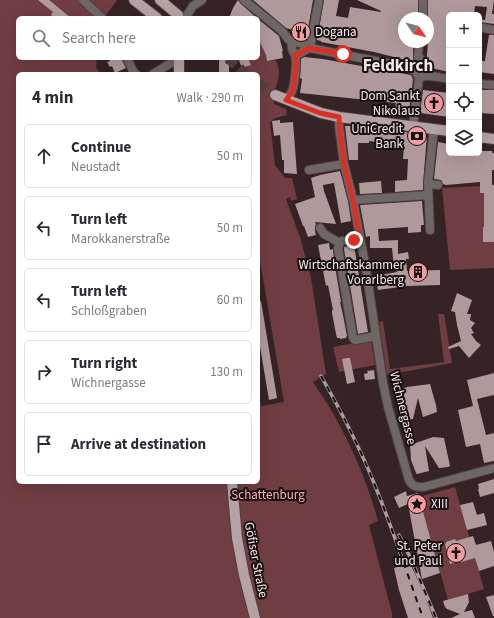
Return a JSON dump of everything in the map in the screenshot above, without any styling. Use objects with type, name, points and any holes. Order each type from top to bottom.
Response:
[{"type":"main road","points":[[134,0],[154,16]]},
{"type":"main road","points":[[160,0],[181,16]]},
{"type":"main road","points":[[178,60],[179,72]]},
{"type":"main road","points":[[275,95],[320,113],[339,117],[446,130]]},
{"type":"main road","points":[[482,130],[494,132]]},
{"type":"main road","points":[[482,137],[494,139]]},
{"type":"main road","name":"Göfiser Straße","points":[[232,484],[237,538],[244,575],[255,618]]},
{"type":"street","points":[[83,0],[100,16]]},
{"type":"street","points":[[181,16],[202,0]]},
{"type":"street","points":[[244,0],[282,31],[292,42],[308,46],[310,48],[415,70],[419,78]]},
{"type":"street","points":[[310,48],[319,0]]},
{"type":"street","points":[[423,0],[423,12]]},
{"type":"street","points":[[482,28],[494,30]]},
{"type":"street","points":[[286,100],[292,92],[296,66],[292,42]]},
{"type":"street","points":[[295,55],[310,48]]},
{"type":"street","points":[[413,126],[421,59],[418,57],[419,48]]},
{"type":"street","points":[[127,60],[134,72]]},
{"type":"street","points":[[156,72],[175,60]]},
{"type":"street","points":[[419,78],[423,76],[432,76],[446,78]]},
{"type":"street","points":[[482,84],[494,85]]},
{"type":"street","name":"Wichnergasse","points":[[339,117],[344,164],[353,200],[360,239],[383,383],[412,485],[416,487],[424,487],[494,468]]},
{"type":"street","points":[[430,230],[428,184],[434,128]]},
{"type":"street","points":[[309,170],[344,164]]},
{"type":"street","points":[[428,184],[438,185]]},
{"type":"street","points":[[353,200],[428,195]]},
{"type":"street","points":[[320,228],[324,234],[340,243],[360,239]]},
{"type":"street","points":[[340,243],[338,248],[353,338],[355,340],[376,336]]},
{"type":"green space","name":"Schattenburg","points":[[0,0],[117,0],[105,16],[16,16],[16,60],[97,60],[96,67],[99,72],[16,72],[16,484],[260,484],[260,400],[261,406],[284,402],[260,261],[260,72],[244,72],[244,67],[247,60],[260,60],[260,40],[266,53],[267,61],[275,60],[279,70],[274,104],[286,109],[287,115],[275,118],[270,122],[275,165],[285,178],[292,178],[297,199],[291,201],[290,197],[286,199],[300,237],[311,278],[326,374],[313,382],[332,411],[359,467],[370,494],[378,521],[369,525],[392,613],[392,618],[0,618]]},
{"type":"green space","points":[[480,186],[480,193],[484,193],[483,242],[494,242],[494,268],[450,270],[442,188]]},
{"type":"green space","points":[[438,314],[444,314],[452,363],[387,375],[379,322],[383,321],[390,369],[444,362]]},
{"type":"green space","points":[[371,340],[375,365],[339,372],[333,347]]},
{"type":"green space","points":[[455,487],[484,589],[448,600],[419,497]]},
{"type":"building","points":[[38,0],[49,0],[69,16],[52,16],[51,15],[53,12]]},
{"type":"building","points":[[238,0],[255,16],[230,16]]},
{"type":"building","points":[[253,0],[313,0],[307,35],[286,28]]},
{"type":"building","points":[[324,0],[339,0],[336,16],[348,18],[350,7],[381,12],[357,0],[418,0],[418,12],[398,12],[398,48],[413,48],[414,62],[317,40]]},
{"type":"building","points":[[428,0],[494,0],[492,14],[494,14],[494,24],[482,22],[482,20],[485,20],[487,7],[475,6],[474,12],[446,12],[446,71],[426,67],[428,48],[434,48],[434,12],[428,12]]},
{"type":"building","points":[[260,21],[279,36],[283,51],[283,58],[267,61],[260,42]]},
{"type":"building","points":[[489,35],[494,35],[494,74],[482,72],[482,61],[485,61]]},
{"type":"building","points":[[304,57],[411,75],[413,79],[409,112],[395,111],[396,103],[300,93],[302,79],[300,78],[301,59]]},
{"type":"building","points":[[122,60],[126,68],[115,72],[112,66],[110,67],[107,62]]},
{"type":"building","points":[[219,60],[226,60],[226,64],[229,64],[229,72],[219,72]]},
{"type":"building","points":[[239,60],[249,60],[251,65],[242,68]]},
{"type":"building","name":"Dom Sankt Nikolaus","points":[[423,90],[446,93],[446,117],[420,113]]},
{"type":"building","points":[[482,90],[494,90],[494,114],[482,113]]},
{"type":"building","points":[[280,120],[280,123],[293,122],[297,174],[284,173],[284,160],[282,160],[280,135],[274,136],[272,121]]},
{"type":"building","points":[[345,126],[360,126],[427,135],[423,190],[395,192],[395,181],[407,180],[408,159],[403,159],[404,144],[369,141],[369,143],[358,143],[358,160],[349,160]]},
{"type":"building","points":[[438,142],[446,143],[446,156],[482,156],[482,151],[492,151],[492,153],[494,153],[492,185],[494,185],[494,242],[483,242],[484,193],[480,193],[480,182],[446,185],[443,184],[441,180],[434,179]]},
{"type":"building","points":[[340,171],[348,201],[351,221],[341,223],[334,183],[323,185],[336,224],[315,222],[316,235],[308,237],[295,204],[315,197],[311,178]]},
{"type":"building","points":[[381,181],[382,193],[360,194],[359,183]]},
{"type":"building","points":[[422,201],[424,225],[421,225],[421,232],[408,233],[408,227],[378,229],[379,241],[398,240],[398,254],[408,252],[409,259],[406,259],[407,271],[440,270],[440,285],[407,286],[378,290],[376,276],[397,272],[396,268],[394,268],[392,248],[370,248],[370,236],[366,237],[360,205]]},
{"type":"building","points":[[329,243],[330,250],[333,249],[340,302],[347,336],[346,338],[340,339],[337,338],[336,334],[328,285],[326,286],[318,245]]},
{"type":"building","points":[[354,245],[368,332],[358,334],[344,249],[344,247]]},
{"type":"building","points":[[457,293],[472,300],[467,314],[471,314],[470,320],[475,323],[471,328],[474,333],[471,334],[481,345],[469,358],[459,346],[449,349],[448,347],[461,341],[455,312],[451,311]]},
{"type":"building","points":[[260,301],[277,398],[269,400],[260,347]]},
{"type":"building","points":[[350,358],[355,382],[347,384],[342,359]]},
{"type":"building","points":[[374,370],[375,379],[365,380],[364,374],[368,373],[367,371]]},
{"type":"building","points":[[494,373],[494,395],[477,399],[486,435],[494,433],[494,461],[484,463],[480,444],[466,447],[458,410],[473,406],[467,380]]},
{"type":"building","points":[[430,384],[437,412],[423,417],[418,398],[413,419],[403,420],[398,407],[395,392],[407,387]]},
{"type":"building","points":[[433,437],[444,438],[450,466],[439,468],[425,446],[429,471],[417,474],[411,460],[410,445]]},
{"type":"building","points":[[494,479],[494,493],[480,497],[478,484]]},
{"type":"building","points":[[406,491],[407,496],[418,493],[440,573],[422,579],[408,504],[399,508],[394,497]]},
{"type":"building","points":[[473,502],[477,515],[484,513],[487,525],[467,530],[460,505]]},
{"type":"building","points":[[473,536],[476,545],[491,541],[494,552],[494,566],[479,571],[475,558],[450,564],[445,544],[446,542]]},
{"type":"building","points":[[410,563],[426,598],[433,618],[408,618],[394,568]]},
{"type":"building","points":[[468,594],[469,602],[464,612],[472,610],[475,618],[451,618],[460,614],[447,609],[443,601]]},
{"type":"building","points":[[494,595],[494,616],[493,616],[486,597]]},
{"type":"tunnel","points":[[230,60],[244,72]]},
{"type":"tunnel","points":[[260,84],[275,95]]},
{"type":"railway","points":[[321,376],[336,402],[368,469],[387,516],[423,618]]},
{"type":"railway","points":[[399,535],[412,561],[436,618]]},
{"type":"place","name":"Dogana","points":[[301,32]]},
{"type":"place","name":"Dom Sankt Nikolaus","points":[[434,103]]},
{"type":"place","name":"UniCredit Bank","points":[[417,136]]},
{"type":"place","name":"Wirtschaftskammer Vorarlberg","points":[[418,272]]},
{"type":"place","name":"XIII","points":[[417,504]]},
{"type":"place","name":"St. Peter und Paul","points":[[456,553]]},
{"type":"district","name":"Feldkirch","points":[[398,66]]},
{"type":"route","points":[[343,54],[309,48],[295,55],[296,66],[294,84],[292,92],[286,100],[320,113],[339,117],[344,164],[353,200],[360,239],[354,240]]}]
